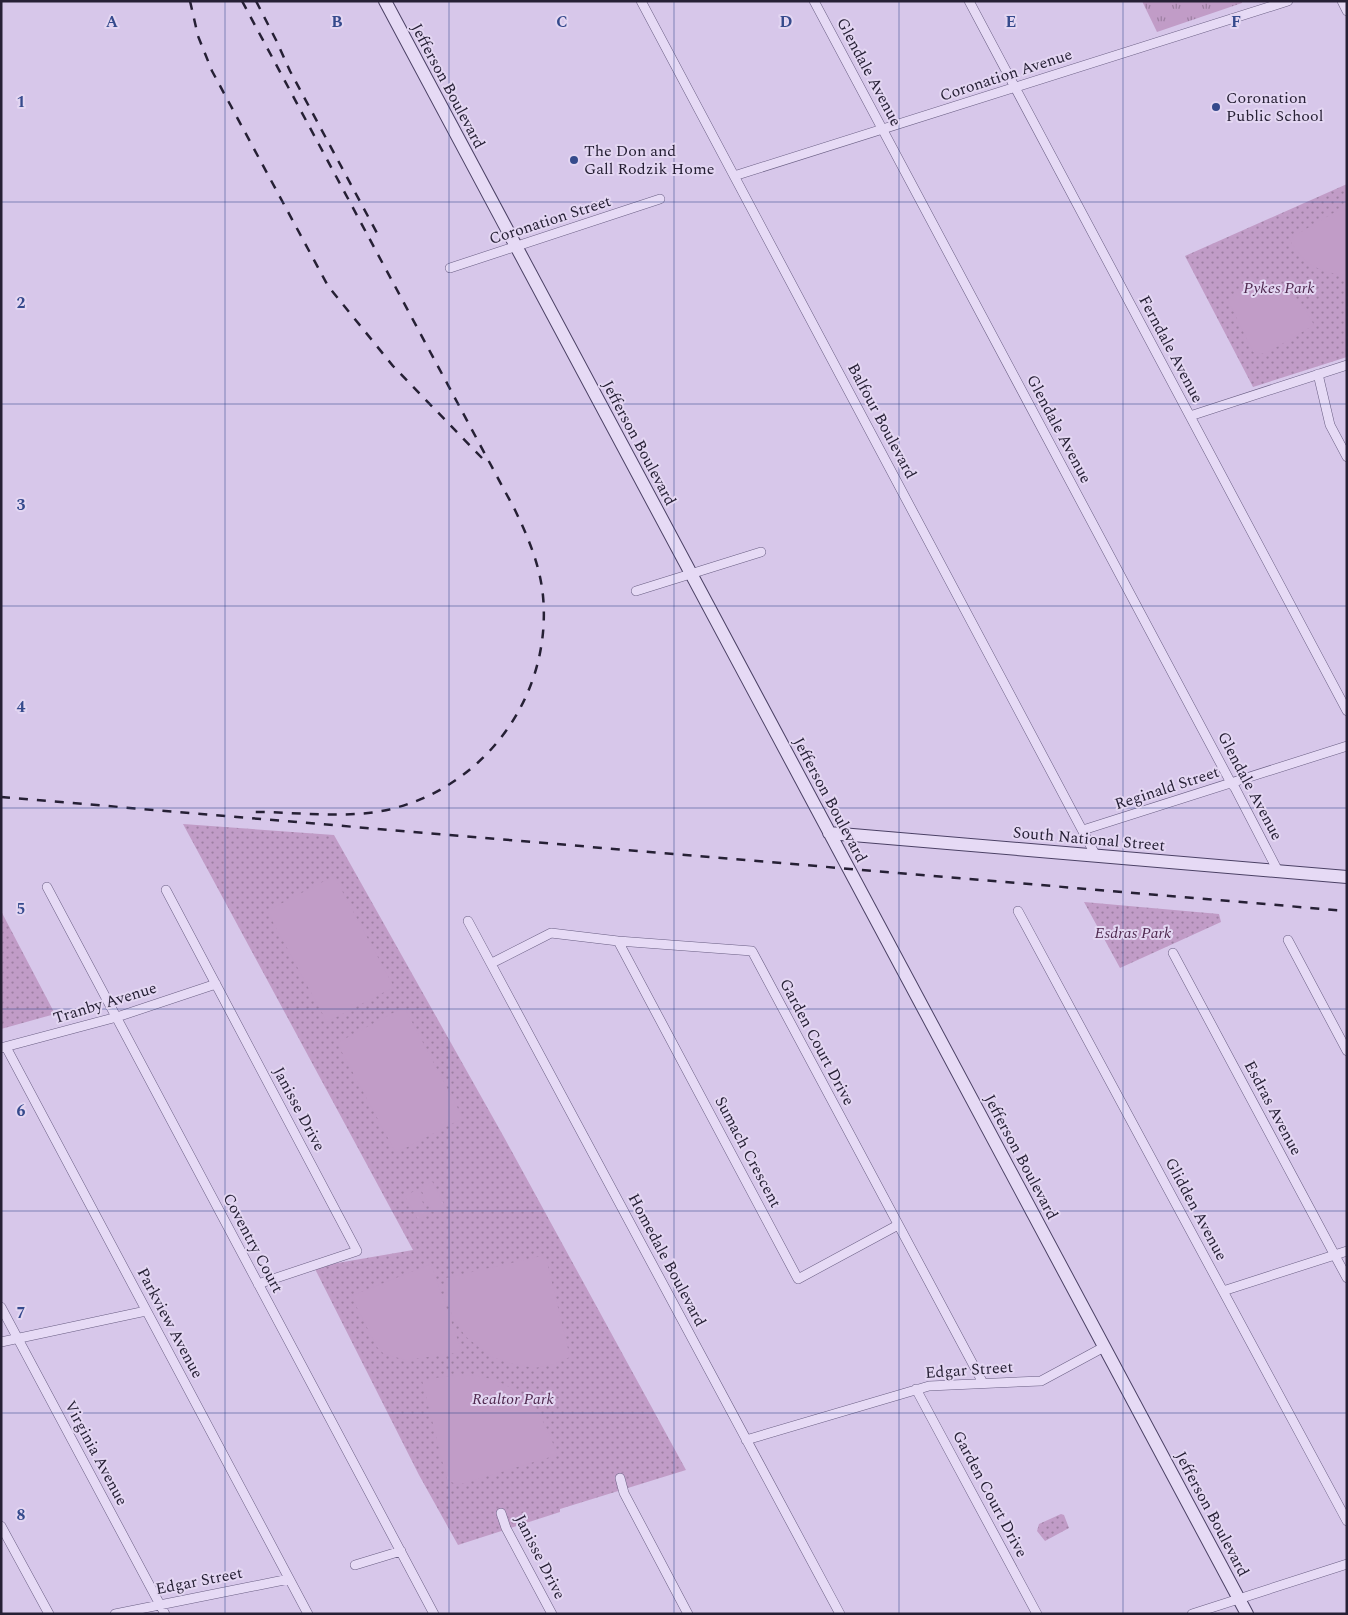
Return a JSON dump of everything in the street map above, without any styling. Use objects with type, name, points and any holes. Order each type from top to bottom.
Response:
[{"type":"street","name":"Jefferson Boulevard","points":[[385,1],[1247,1614]]},
{"type":"street","name":"Balfour Boulevard","points":[[641,1],[1096,856]]},
{"type":"street","name":"Glendale Avenue","points":[[814,1],[1278,871]]},
{"type":"street","name":"Ferndale Avenue","points":[[969,1],[1347,711]]},
{"type":"street","name":"Coronation Avenue","points":[[734,176],[1288,1]]},
{"type":"street","points":[[1342,1],[1347,11]]},
{"type":"street","name":"Coronation Street","points":[[450,268],[660,199]]},
{"type":"street","points":[[1190,416],[1347,365]]},
{"type":"street","points":[[1318,374],[1330,425],[1347,457]]},
{"type":"street","points":[[636,591],[761,552]]},
{"type":"street","name":"Reginald Street","points":[[1083,830],[1347,746]]},
{"type":"street","name":"South National Street","points":[[829,833],[1347,877]]},
{"type":"street","name":"Coventry Court","points":[[46,887],[434,1614]]},
{"type":"street","name":"Janisse Drive","points":[[166,890],[357,1251],[258,1284]]},
{"type":"street","name":"Glidden Avenue","points":[[1018,911],[1347,1521]]},
{"type":"street","name":"Homedale Boulevard","points":[[468,921],[840,1614]]},
{"type":"street","name":"Garden Court Drive","points":[[492,963],[551,933],[618,941],[752,951],[983,1383]]},
{"type":"street","points":[[1288,940],[1347,1051]]},
{"type":"street","name":"Sumach Crescent","points":[[618,941],[798,1279],[898,1225]]},
{"type":"street","name":"Esdras Avenue","points":[[1173,953],[1347,1278]]},
{"type":"street","name":"Tranby Avenue","points":[[4,1048],[117,1017],[216,984]]},
{"type":"street","name":"Parkview Avenue","points":[[4,1048],[308,1614]]},
{"type":"street","points":[[1223,1291],[1347,1251]]},
{"type":"street","name":"Virginia Avenue","points":[[1,1307],[165,1614]]},
{"type":"street","points":[[1,1342],[146,1311]]},
{"type":"street","name":"Edgar Street","points":[[746,1440],[929,1386],[1041,1381],[1104,1347]]},
{"type":"street","name":"Garden Court Drive","points":[[916,1389],[1037,1614]]},
{"type":"street","points":[[620,1478],[624,1493],[688,1614]]},
{"type":"street","name":"Janisse Drive","points":[[501,1513],[506,1528],[552,1614]]},
{"type":"street","points":[[1,1526],[49,1614]]},
{"type":"street","points":[[355,1565],[401,1551]]},
{"type":"street","points":[[1192,1614],[1347,1564]]},
{"type":"street","name":"Edgar Street","points":[[115,1614],[289,1579]]},
{"type":"green space","points":[[1142,1],[1242,1],[1242,3],[1157,32]]},
{"type":"green space","name":"Pykes Park","points":[[1347,184],[1347,357],[1253,387],[1185,256]]},
{"type":"green space","points":[[1347,205],[1347,275],[1328,272],[1313,266],[1300,255],[1289,239]]},
{"type":"green space","points":[[1260,287],[1270,288],[1293,297],[1299,302],[1314,325],[1265,354],[1253,352],[1228,300],[1243,290]]},
{"type":"green space","name":"Realtor Park","points":[[183,824],[334,835],[505,1139],[686,1470],[560,1509],[560,1512],[458,1545],[419,1475],[314,1267],[413,1250]]},
{"type":"green space","points":[[334,876],[394,987],[327,1022],[267,911]]},
{"type":"green space","name":"Esdras Park","points":[[1084,902],[1219,914],[1221,922],[1120,968]]},
{"type":"green space","points":[[1,911],[55,1014],[1,1029]]},
{"type":"green space","points":[[404,1007],[463,1118],[396,1153],[337,1043]]},
{"type":"green space","points":[[432,1181],[445,1206],[433,1212],[420,1188]]},
{"type":"green space","points":[[416,1190],[429,1214],[418,1220],[405,1196]]},
{"type":"green space","points":[[541,1256],[547,1262],[570,1357],[554,1364],[535,1368],[508,1363],[490,1356],[465,1336],[454,1319],[445,1299],[446,1278]]},
{"type":"green space","points":[[431,1264],[462,1352],[406,1360],[384,1354],[377,1347],[351,1296]]},
{"type":"green space","points":[[456,1375],[483,1377],[511,1388],[522,1396],[532,1405],[546,1427],[557,1455],[458,1485],[447,1480],[422,1380]]},
{"type":"green space","points":[[1061,1514],[1064,1515],[1069,1528],[1045,1541],[1037,1531],[1039,1524]]},
{"type":"railway","points":[[190,1],[198,36],[212,71],[328,286],[393,366],[482,458]]},
{"type":"railway","points":[[242,1],[515,510],[533,552],[543,596],[543,632],[537,666],[525,699],[508,729],[486,755],[459,778],[429,796],[378,812],[343,815],[255,812]]},
{"type":"railway","points":[[256,1],[290,71],[378,235]]},
{"type":"railway","points":[[1,797],[1347,911]]},
{"type":"place","name":"Coronation Public School","points":[[1216,107]]},
{"type":"place","name":"The Don and Gall Rodzik Home","points":[[574,160]]}]
